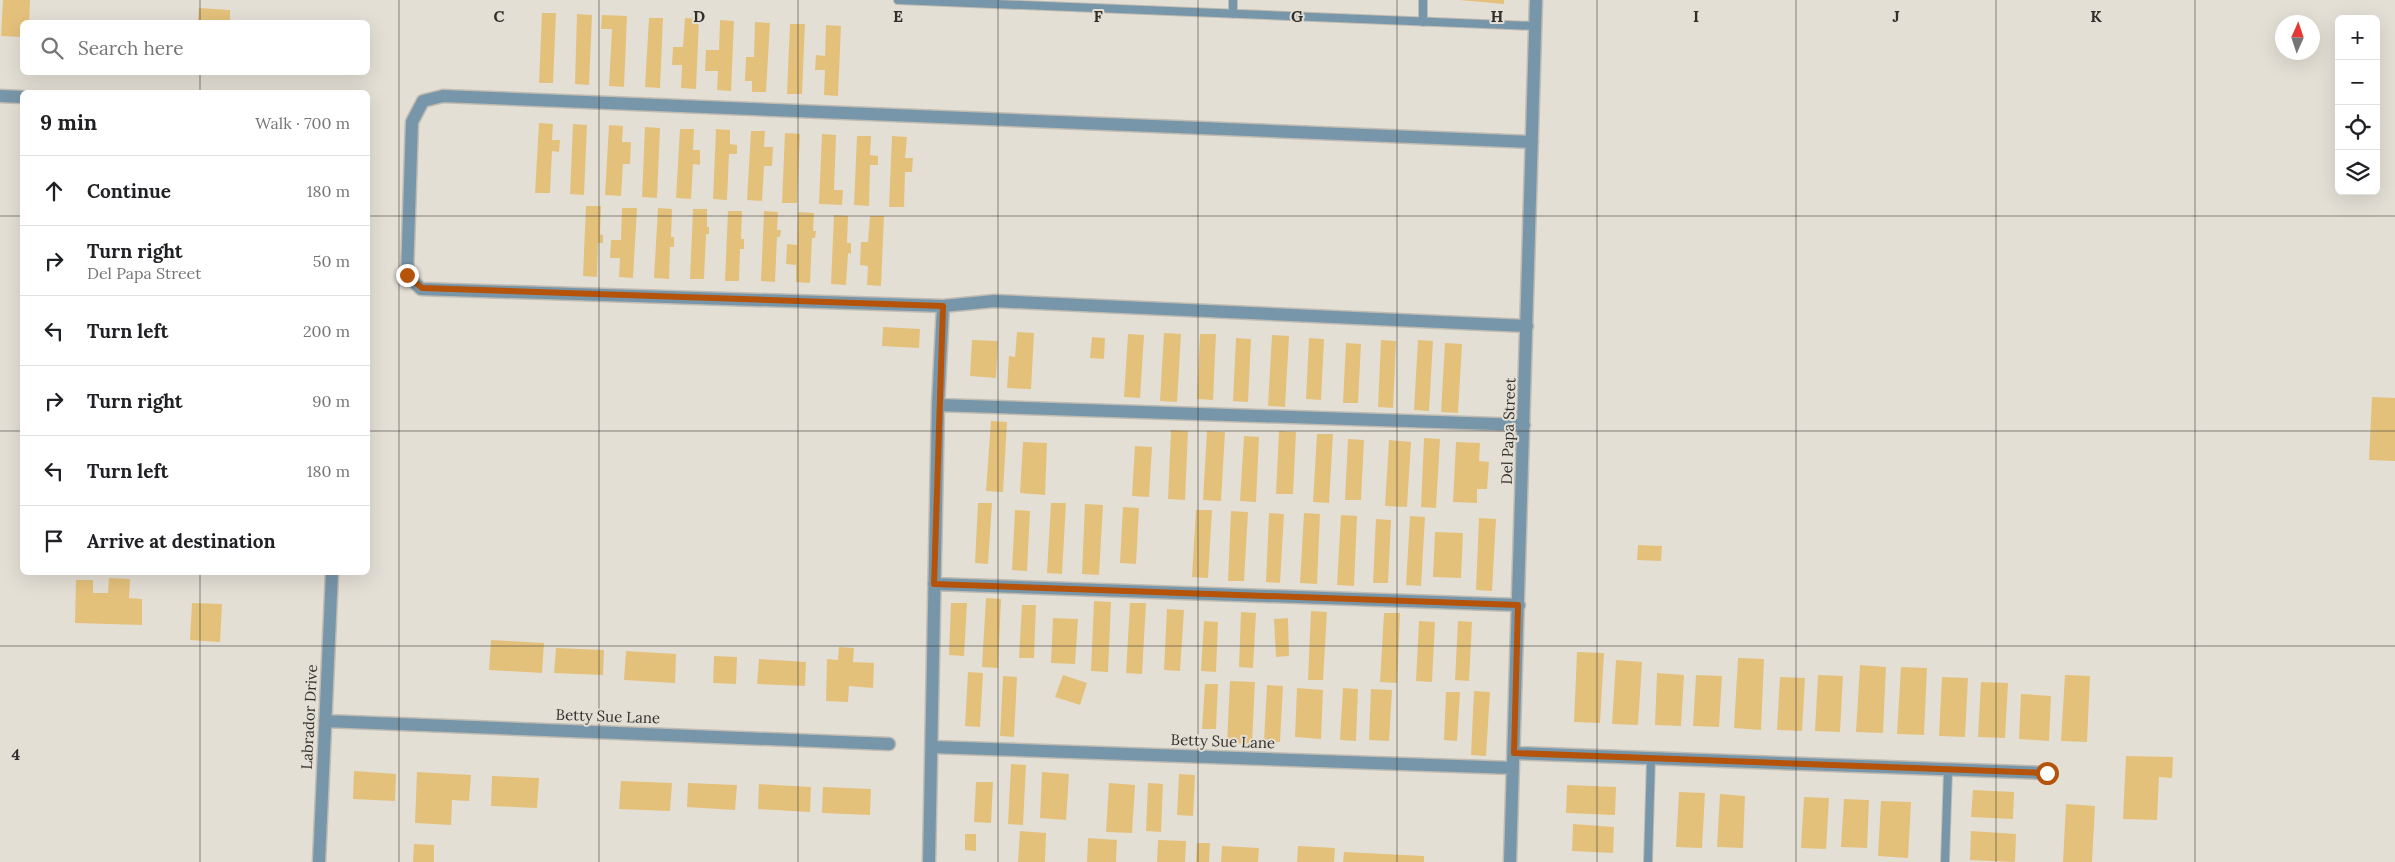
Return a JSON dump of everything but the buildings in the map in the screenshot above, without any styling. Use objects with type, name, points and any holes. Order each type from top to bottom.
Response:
[{"type":"street","name":"Del Papa Street","points":[[1510,862],[1536,0]]},
{"type":"street","points":[[0,96],[20,97]]},
{"type":"street","points":[[1527,326],[994,301],[943,306],[422,288],[407,275],[412,122],[423,101],[443,96],[1532,142]]},
{"type":"street","points":[[929,862],[938,405],[943,306]]},
{"type":"street","points":[[938,405],[1524,425]]},
{"type":"street","name":"Labrador Drive","points":[[319,862],[332,575]]},
{"type":"street","points":[[934,584],[1518,605]]},
{"type":"street","name":"Betty Sue Lane","points":[[325,721],[890,744]]},
{"type":"street","name":"Betty Sue Lane","points":[[932,747],[1514,768]]},
{"type":"street","points":[[1514,753],[1948,771],[2047,773]]},
{"type":"lane","points":[[898,0],[1044,3],[1233,14],[1535,26]]},
{"type":"lane","points":[[1233,0],[1233,14]]},
{"type":"lane","points":[[1423,0],[1423,22]]},
{"type":"lane","points":[[1648,862],[1651,758]]},
{"type":"lane","points":[[1945,862],[1948,771]]},
{"type":"route","points":[[407,275],[422,288],[943,306],[938,405],[934,584],[1518,605],[1514,753],[1948,771],[2047,773]]}]
